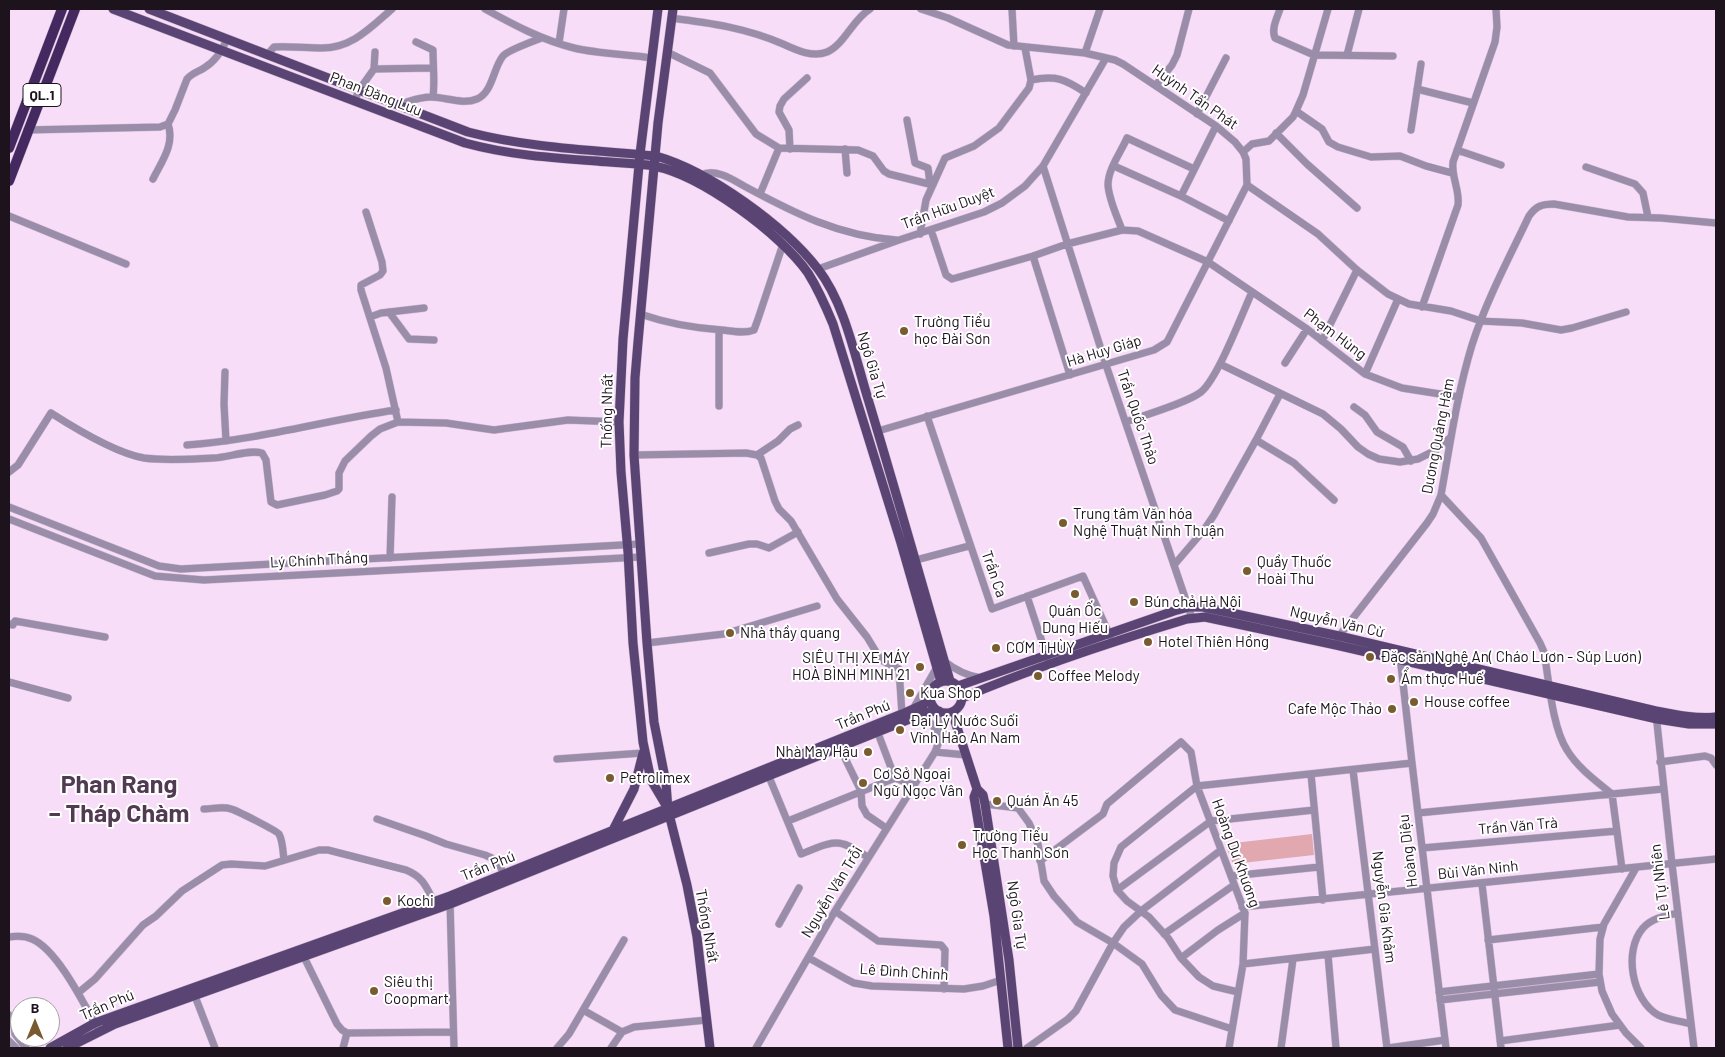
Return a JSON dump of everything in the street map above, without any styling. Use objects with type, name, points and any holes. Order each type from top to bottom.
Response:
[{"type":"highway","name":"QL.1","points":[[9,148],[12,130],[62,9]]},
{"type":"highway","name":"QL.1","points":[[9,181],[75,9]]},
{"type":"main road","name":"Phan Đăng Lưu","points":[[113,9],[465,142],[494,151],[530,156],[655,166]]},
{"type":"main road","name":"Phan Đăng Lưu","points":[[149,9],[468,132],[529,145],[640,154]]},
{"type":"main road","points":[[658,12],[672,13]]},
{"type":"main road","name":"Thống Nhất","points":[[658,12],[640,154],[623,340],[619,422],[633,643],[643,748],[651,780],[669,813]]},
{"type":"main road","name":"Thống Nhất","points":[[672,13],[666,52],[640,314],[635,378],[634,455],[656,741],[666,783],[669,813],[687,885],[697,937],[710,1048]]},
{"type":"main road","name":"Ngô Gia Tự","points":[[640,154],[673,161],[701,175],[775,226],[792,240],[818,269],[833,295],[843,319],[894,488],[911,562]]},
{"type":"main road","name":"Ngô Gia Tự","points":[[655,166],[679,175],[715,194],[768,230],[783,244],[807,273],[827,309],[845,360],[884,491],[911,562],[950,683]]},
{"type":"main road","points":[[807,273],[818,269]]},
{"type":"main road","points":[[623,340],[638,342]]},
{"type":"main road","points":[[845,360],[855,357]]},
{"type":"main road","points":[[866,435],[878,431]]},
{"type":"main road","points":[[620,454],[634,455]]},
{"type":"main road","points":[[884,491],[894,488]]},
{"type":"main road","name":"Ngô Gia Tự","points":[[922,598],[937,667],[950,683]]},
{"type":"main road","name":"Nguyễn Văn Cừ","points":[[962,698],[1109,633],[1174,611],[1189,607],[1203,607],[1337,641],[1401,661],[1551,691],[1689,724],[1716,724]]},
{"type":"main road","name":"Nguyễn Văn Cừ","points":[[950,683],[981,678],[1113,643],[1192,618],[1205,617],[1400,651],[1551,691]]},
{"type":"main road","points":[[633,643],[647,643]]},
{"type":"main road","points":[[950,683],[961,690],[962,698],[959,706],[945,712],[933,705],[930,696],[933,687],[950,683]]},
{"type":"main road","name":"Trần Phú","points":[[50,1048],[97,1027],[194,991],[450,900],[669,813],[915,713],[930,696]]},
{"type":"main road","name":"Ngô Gia Tự","points":[[945,712],[966,755],[977,789],[983,795],[985,804],[1011,979],[1018,1048]]},
{"type":"main road","name":"Trần Phú","points":[[767,773],[840,748],[902,714],[945,712]]},
{"type":"main road","name":"Nguyễn Văn Cừ","points":[[1656,715],[1716,717]]},
{"type":"main road","points":[[612,832],[634,789],[643,748],[656,741]]},
{"type":"main road","name":"Ngô Gia Tự","points":[[977,789],[974,797],[994,916],[1008,1048]]},
{"type":"main road","name":"Trần Phú","points":[[302,953],[434,902],[450,900],[504,875],[612,832],[669,813]]},
{"type":"main road","points":[[1001,980],[1011,979]]},
{"type":"main road","name":"Trần Phú","points":[[67,1048],[97,1027]]},
{"type":"street","points":[[267,55],[274,47],[339,47],[366,32],[392,9]]},
{"type":"street","points":[[486,9],[541,38],[576,48],[652,58]]},
{"type":"street","points":[[559,43],[564,9]]},
{"type":"street","points":[[672,13],[742,29],[798,50],[815,54],[824,53],[835,48],[863,11],[870,9]]},
{"type":"street","name":"Huỳnh Tấn Phát","points":[[921,9],[948,18],[1000,42],[1014,46],[1085,53],[1124,64],[1216,126],[1235,142],[1243,152],[1247,165],[1248,185]]},
{"type":"street","points":[[1012,9],[1014,46]]},
{"type":"street","points":[[1085,53],[1100,9]]},
{"type":"street","points":[[1156,85],[1172,65],[1177,55],[1189,9]]},
{"type":"street","points":[[1280,9],[1273,32],[1275,38],[1314,55],[1393,56]]},
{"type":"street","points":[[1243,152],[1252,144],[1268,141],[1296,111],[1303,95],[1328,9]]},
{"type":"street","points":[[1347,55],[1359,9]]},
{"type":"street","points":[[1422,306],[1458,205],[1458,192],[1452,172],[1453,162],[1497,34],[1496,9]]},
{"type":"street","points":[[397,105],[413,98],[433,97],[476,100],[488,88],[497,65],[508,51],[541,38]]},
{"type":"street","points":[[27,130],[160,127],[168,124],[187,79],[215,60],[227,39]]},
{"type":"street","points":[[416,42],[433,50],[432,68],[435,85],[433,97]]},
{"type":"street","points":[[920,234],[923,209],[932,184],[945,158],[974,146],[999,128],[1029,88],[1031,80],[1025,48]]},
{"type":"street","points":[[355,100],[359,90],[374,69],[375,52]]},
{"type":"street","points":[[666,52],[710,73],[756,134],[779,148],[845,149],[868,152],[884,171],[892,175],[932,184]]},
{"type":"street","name":"Trần Hữu Duyệt","points":[[818,269],[984,212],[1002,203],[1025,186],[1043,166],[1106,58]]},
{"type":"street","points":[[1197,114],[1226,58]]},
{"type":"street","points":[[1410,130],[1421,64]]},
{"type":"street","points":[[374,69],[432,68]]},
{"type":"street","points":[[1031,80],[1055,77],[1072,83],[1086,93]]},
{"type":"street","points":[[790,149],[789,130],[779,109],[784,99],[807,78]]},
{"type":"street","points":[[1417,89],[1473,103]]},
{"type":"street","points":[[1296,111],[1322,129],[1329,142],[1338,147],[1371,157],[1400,156],[1426,166],[1452,172]]},
{"type":"street","points":[[907,120],[915,163],[928,168],[932,184]]},
{"type":"street","points":[[153,179],[170,145],[168,124]]},
{"type":"street","points":[[1181,196],[1216,126]]},
{"type":"street","points":[[1276,133],[1307,164],[1357,208]]},
{"type":"street","points":[[931,230],[946,275],[952,279],[1033,256],[1067,244],[1122,230],[1108,184],[1109,176],[1128,138],[1194,169]]},
{"type":"street","points":[[760,194],[779,148]]},
{"type":"street","points":[[845,149],[847,173]]},
{"type":"street","points":[[1457,150],[1501,165]]},
{"type":"street","name":"Trần Quốc Thảo","points":[[1043,166],[1106,365],[1192,618]]},
{"type":"street","points":[[1114,166],[1181,196],[1229,221]]},
{"type":"street","points":[[1586,167],[1635,184],[1643,193],[1648,217],[1716,223]]},
{"type":"street","points":[[701,175],[706,172],[718,174],[785,208],[840,231],[899,240]]},
{"type":"street","points":[[1248,185],[1318,234],[1357,270],[1388,294],[1398,299],[1450,311],[1480,321],[1522,323],[1566,330],[1626,312]]},
{"type":"street","name":"Hà Huy Giáp","points":[[878,431],[1106,365],[1154,350],[1167,342],[1248,185]]},
{"type":"street","name":"Dương Quảng Hàm","points":[[1337,641],[1433,514],[1441,495],[1459,397],[1480,321],[1529,216],[1538,206],[1554,204],[1616,215],[1648,217]]},
{"type":"street","points":[[366,212],[384,268],[380,275],[361,284],[360,290],[386,368],[398,422]]},
{"type":"street","points":[[9,216],[126,264]]},
{"type":"street","name":"Phạm Hùng","points":[[1122,230],[1138,230],[1208,262],[1307,329],[1365,374],[1402,388],[1459,397]]},
{"type":"street","points":[[640,314],[687,328],[749,332],[754,330],[783,244]]},
{"type":"street","points":[[1033,256],[1070,375]]},
{"type":"street","points":[[1322,341],[1357,270]]},
{"type":"street","points":[[1126,422],[1202,391],[1220,364],[1252,292]]},
{"type":"street","points":[[1365,374],[1398,299]]},
{"type":"street","points":[[370,317],[388,312],[424,308]]},
{"type":"street","points":[[388,312],[409,339],[434,340]]},
{"type":"street","points":[[1286,363],[1307,329]]},
{"type":"street","points":[[720,330],[720,406]]},
{"type":"street","points":[[1220,364],[1332,420],[1358,447],[1379,459],[1411,461],[1426,457],[1451,437]]},
{"type":"street","points":[[225,372],[226,441]]},
{"type":"street","points":[[1174,565],[1204,530],[1214,515],[1280,394]]},
{"type":"street","points":[[1354,407],[1365,415],[1377,432],[1403,447],[1411,461]]},
{"type":"street","points":[[187,445],[226,441],[328,423],[363,414],[396,410]]},
{"type":"street","points":[[9,472],[18,465],[51,412],[67,423],[119,450],[145,458],[214,458],[262,452],[266,460],[271,502],[282,505],[336,492],[339,488],[339,473],[345,461],[370,436],[380,429],[398,422],[446,423],[494,430],[568,420],[619,422]]},
{"type":"street","name":"Trần Ca","points":[[928,416],[969,546],[992,609],[1083,576],[1113,643]]},
{"type":"street","points":[[757,455],[798,425]]},
{"type":"street","points":[[1256,440],[1294,463],[1334,500]]},
{"type":"street","points":[[634,455],[746,453],[757,455],[761,458],[779,509],[791,521],[837,599],[867,638],[878,656],[885,662],[899,668],[902,714]]},
{"type":"street","points":[[1441,495],[1475,530],[1504,578],[1542,648],[1557,728],[1568,752],[1585,771],[1612,794],[1622,869]]},
{"type":"street","points":[[390,558],[392,497]]},
{"type":"street","name":"Lý Chính Thắng","points":[[9,507],[159,566],[181,569],[640,544]]},
{"type":"street","name":"Lý Chính Thắng","points":[[9,519],[155,576],[179,580],[641,557]]},
{"type":"street","points":[[709,553],[749,544],[758,544],[769,548],[798,532]]},
{"type":"street","points":[[911,562],[969,546]]},
{"type":"street","points":[[480,553],[480,565]]},
{"type":"street","points":[[179,580],[181,569]]},
{"type":"street","points":[[1027,596],[1048,659]]},
{"type":"street","points":[[647,643],[724,634],[816,606]]},
{"type":"street","points":[[9,624],[13,625],[15,622],[104,637]]},
{"type":"street","name":"Hoàng Diệu","points":[[1400,651],[1446,1044]]},
{"type":"street","points":[[944,661],[951,667],[981,678]]},
{"type":"street","points":[[937,667],[915,713],[931,723],[937,730],[940,742]]},
{"type":"street","points":[[9,682],[68,698]]},
{"type":"street","name":"Nguyễn Văn Trỗi","points":[[756,1048],[835,911],[935,752],[940,742],[945,712]]},
{"type":"street","name":"Lê Tự Nhiên","points":[[1656,715],[1694,1048]]},
{"type":"street","points":[[876,729],[895,778]]},
{"type":"street","name":"Hoàng Dư Khương","points":[[1040,861],[1103,814],[1107,804],[1181,742],[1191,752],[1197,786],[1244,910],[1242,964],[1229,1048]]},
{"type":"street","points":[[557,759],[643,748]]},
{"type":"street","points":[[840,748],[861,791],[862,806],[867,815],[886,828]]},
{"type":"street","points":[[935,752],[966,755]]},
{"type":"street","points":[[1660,762],[1705,756],[1711,758],[1716,765]]},
{"type":"street","points":[[1238,992],[1213,986],[1199,977],[1181,958],[1149,917],[1127,901],[1117,890],[1113,876],[1114,863],[1121,847],[1197,786],[1412,763]]},
{"type":"street","name":"Nguyễn Gia Khảm","points":[[1353,770],[1388,1048]]},
{"type":"street","points":[[767,773],[801,854],[831,844],[841,843],[868,857]]},
{"type":"street","points":[[1311,774],[1323,900]]},
{"type":"street","points":[[788,821],[895,778],[913,785]]},
{"type":"street","points":[[1418,813],[1663,789]]},
{"type":"street","points":[[985,804],[1018,808],[1030,824],[1038,844],[1044,881],[1054,896],[1077,922],[1113,943],[1142,964],[1161,995],[1175,1010],[1232,1029]]},
{"type":"street","points":[[204,809],[230,808],[258,823],[272,828],[278,832],[284,860]]},
{"type":"street","points":[[1117,890],[1211,821],[1314,810]]},
{"type":"street","points":[[377,820],[446,844],[485,854],[494,859],[504,875]]},
{"type":"street","name":"Trần Văn Trà","points":[[1422,848],[1617,831]]},
{"type":"street","points":[[78,993],[94,979],[144,925],[182,891],[222,865],[266,866],[319,850],[337,851],[416,874],[422,880],[434,902]]},
{"type":"street","points":[[1027,1048],[1068,1019],[1076,1011],[1113,943],[1124,927],[1141,911],[1221,850]]},
{"type":"street","name":"Bùi Văn Ninh","points":[[1244,910],[1368,895],[1716,859]]},
{"type":"street","points":[[1231,876],[1320,867]]},
{"type":"street","points":[[1636,868],[1603,926],[1600,939],[1598,974],[1602,991],[1612,1014],[1620,1026],[1641,1048]]},
{"type":"street","points":[[1482,884],[1500,1045],[1620,1026]]},
{"type":"street","points":[[1164,934],[1234,885]]},
{"type":"street","points":[[779,924],[799,888]]},
{"type":"street","points":[[450,900],[454,1048]]},
{"type":"street","points":[[1181,958],[1244,910]]},
{"type":"street","points":[[835,911],[878,941],[942,945],[945,950],[944,989]]},
{"type":"street","points":[[1678,913],[1660,916],[1642,929],[1633,948],[1633,968],[1640,998],[1646,1005],[1656,1014],[1667,1019],[1691,1024]]},
{"type":"street","points":[[1488,940],[1603,926]]},
{"type":"street","points":[[9,937],[29,938],[42,946],[60,967],[78,993],[97,1027]]},
{"type":"street","points":[[557,1048],[569,1034],[624,940]]},
{"type":"street","points":[[1242,964],[1375,949]]},
{"type":"street","points":[[302,953],[337,1024],[347,1033],[453,1032]]},
{"type":"street","points":[[1328,955],[1336,1048]]},
{"type":"street","name":"Lê Đình Chinh","points":[[809,958],[854,983],[872,986],[944,989],[972,988],[1001,980]]},
{"type":"street","points":[[1280,1048],[1293,959]]},
{"type":"street","points":[[1439,992],[1598,974]]},
{"type":"street","points":[[1440,1000],[1600,982]]},
{"type":"street","points":[[194,991],[215,1048]]},
{"type":"street","points":[[583,1010],[622,1032]]},
{"type":"street","points":[[9,1015],[16,1034],[26,1048]]},
{"type":"street","points":[[611,1048],[622,1032],[634,1027],[706,1020]]},
{"type":"street","points":[[343,1048],[347,1033]]},
{"type":"street","points":[[9,1041],[16,1048]]},
{"type":"street","points":[[1388,1048],[1446,1044]]},
{"type":"shaded area","points":[[1312,834],[1314,855],[1233,864],[1225,844]]},
{"type":"place","name":"Trường Tiểu học Đài Sơn","points":[[904,331]]},
{"type":"place","name":"Trung tâm Văn hóa Nghệ Thuật Ninh Thuận","points":[[1063,523]]},
{"type":"place","name":"Quầy Thuốc Hoài Thu","points":[[1247,571]]},
{"type":"place","name":"Quán Ốc Dung Hiếu","points":[[1075,594]]},
{"type":"place","name":"Bún chả Hà Nội","points":[[1134,602]]},
{"type":"place","name":"Nhà thầy quang","points":[[730,633]]},
{"type":"place","name":"Hotel Thiên Hồng","points":[[1148,642]]},
{"type":"place","name":"CƠM THÙY","points":[[996,648]]},
{"type":"place","name":"Đặc sản Nghệ An( Cháo Lươn - Súp Lươn)","points":[[1370,657]]},
{"type":"place","name":"SIÊU THỊ XE MÁY HOÀ BÌNH MINH 21","points":[[920,667]]},
{"type":"place","name":"Coffee Melody","points":[[1038,676]]},
{"type":"place","name":"Ẩm thực Huế","points":[[1391,679]]},
{"type":"place","name":"Kua Shop","points":[[910,693]]},
{"type":"place","name":"House coffee","points":[[1414,702]]},
{"type":"place","name":"Cafe Mộc Thảo","points":[[1392,709]]},
{"type":"place","name":"Đại Lý Nước Suối Vĩnh Hảo An Nam","points":[[900,730]]},
{"type":"place","name":"Nhà May Hậu","points":[[868,752]]},
{"type":"place","name":"Petrolimex","points":[[610,778]]},
{"type":"place","name":"Cơ Sở Ngoại Ngữ Ngọc Vân","points":[[863,783]]},
{"type":"place","name":"Quán Ăn 45","points":[[997,801]]},
{"type":"place","name":"Trường Tiểu Học Thanh Sơn","points":[[962,845]]},
{"type":"place","name":"Kochi","points":[[387,901]]},
{"type":"place","name":"Siêu thị Coopmart","points":[[374,991]]},
{"type":"district","name":"Phan Rang – Tháp Chàm","points":[[119,800]]}]
